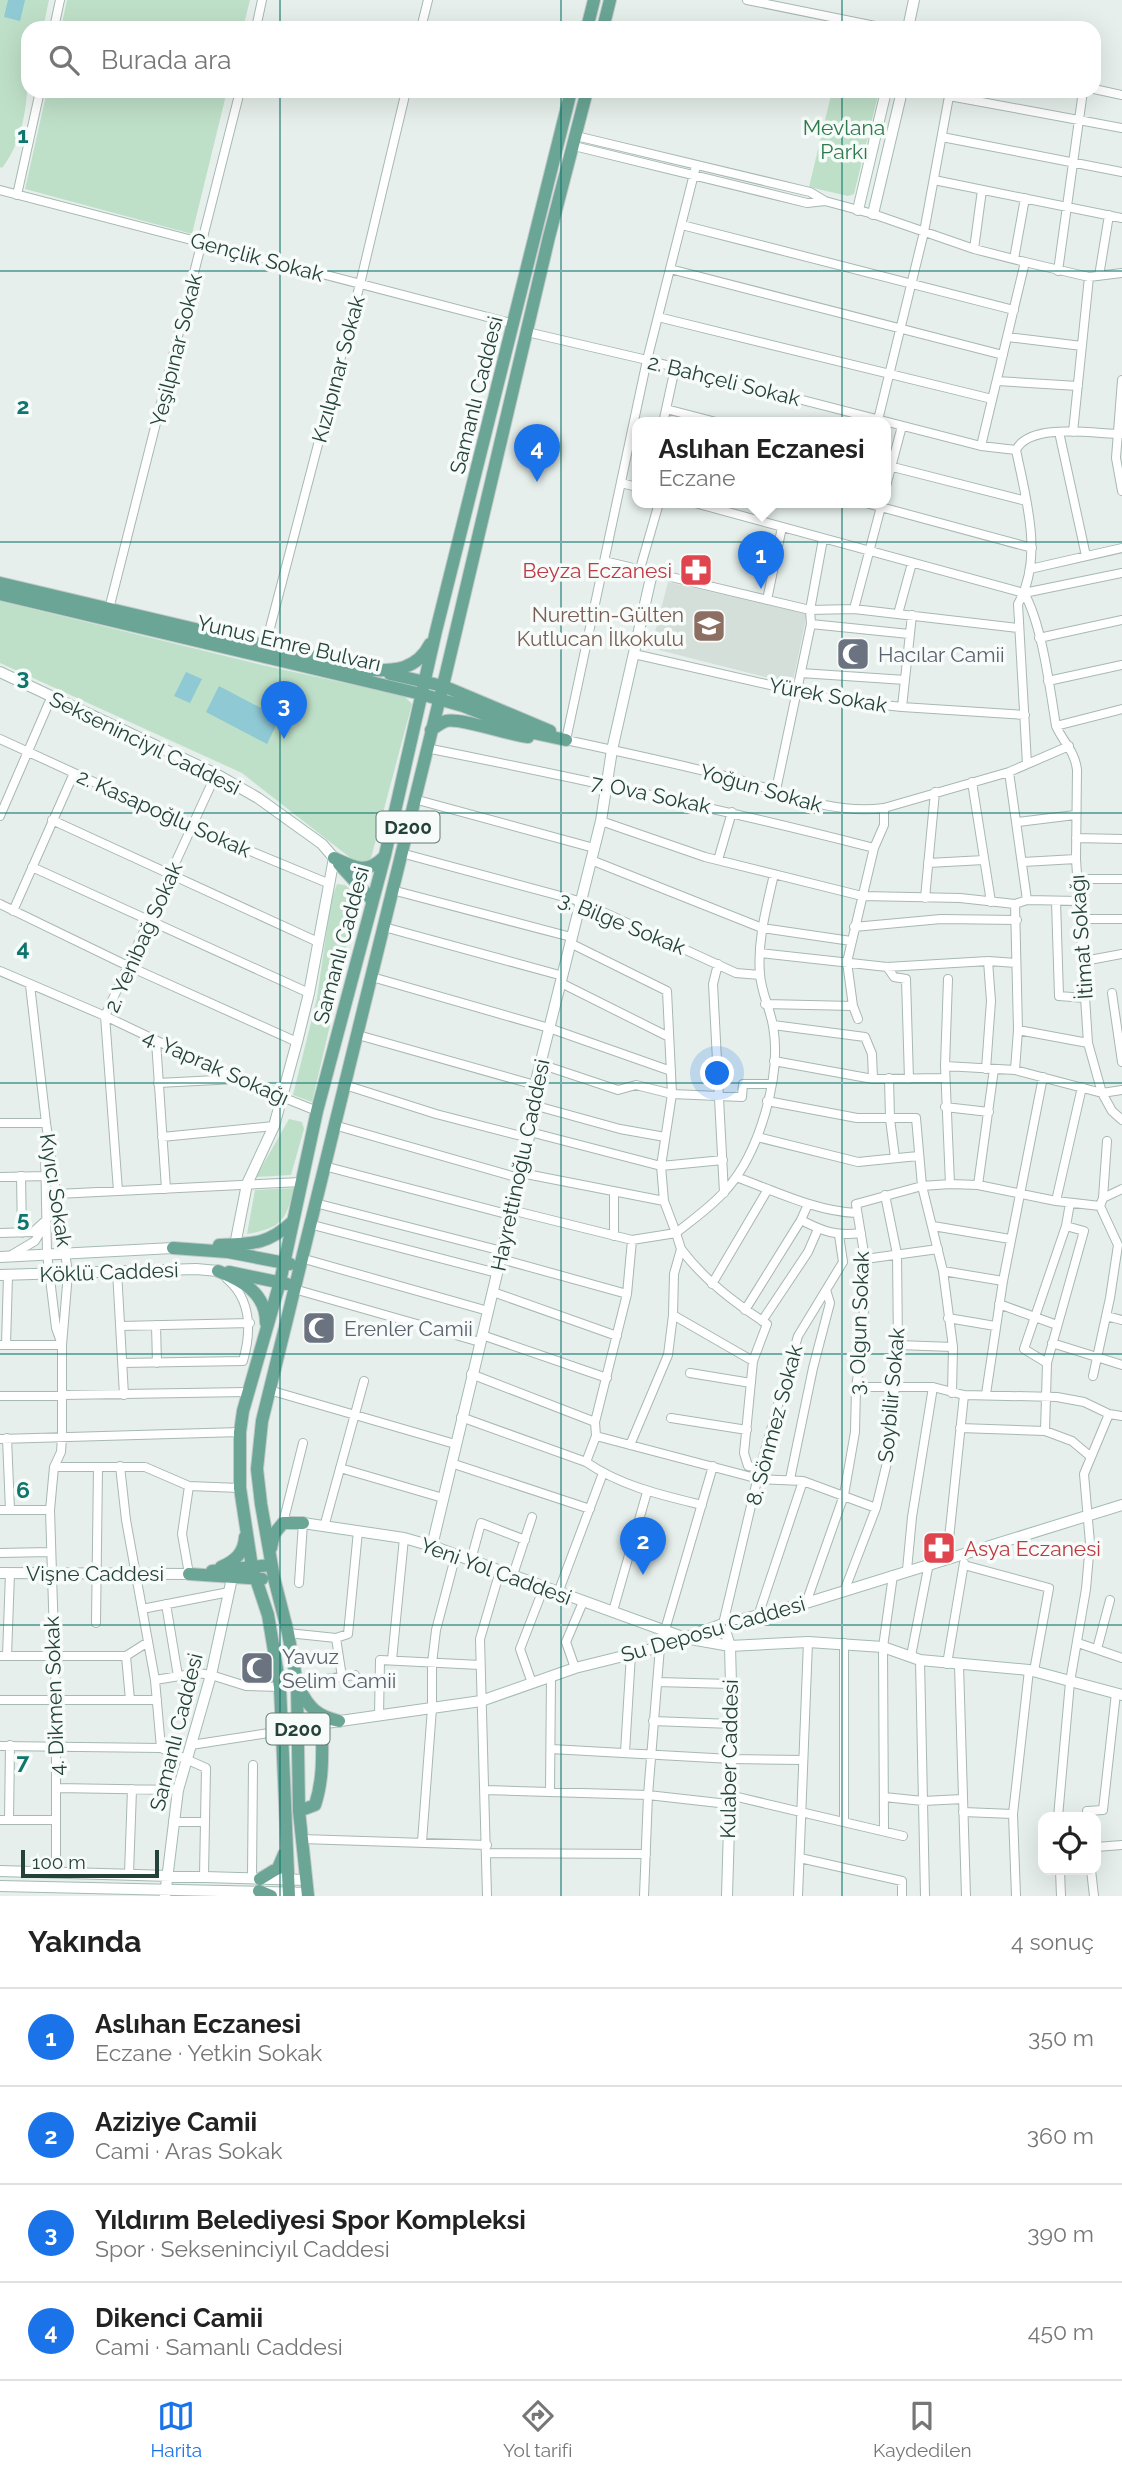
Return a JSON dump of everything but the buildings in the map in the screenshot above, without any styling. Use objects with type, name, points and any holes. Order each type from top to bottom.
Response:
[{"type":"main road","points":[[589,21],[594,0]]},
{"type":"main road","points":[[605,21],[610,0]]},
{"type":"main road","points":[[910,21],[914,0]]},
{"type":"main road","name":"Samanlı Caddesi","points":[[253,1573],[240,1488],[240,1432],[247,1392],[280,1282],[317,1111],[385,855],[436,631],[569,98]]},
{"type":"main road","name":"Samanlı Caddesi","points":[[272,1565],[261,1504],[258,1458],[262,1421],[585,98]]},
{"type":"main road","points":[[858,210],[884,98]]},
{"type":"main road","points":[[873,214],[900,98]]},
{"type":"main road","points":[[612,750],[634,654],[646,571]]},
{"type":"main road","name":"Yunus Emre Bulvarı","points":[[0,583],[368,670],[391,670],[413,664],[428,648],[436,631]]},
{"type":"main road","name":"Yunus Emre Bulvarı","points":[[0,594],[421,694],[441,693],[529,732],[560,738]]},
{"type":"main road","points":[[368,670],[424,681],[441,693]]},
{"type":"main road","name":"Sekseninciyıl Caddesi","points":[[0,672],[216,774],[258,797],[322,844],[334,858]]},
{"type":"main road","points":[[431,730],[447,721],[456,720],[520,736],[560,738]]},
{"type":"main road","name":"Hayrettinoğlu Caddesi","points":[[432,1546],[530,1135],[535,1085],[601,821],[612,750]]},
{"type":"main road","points":[[334,858],[351,866],[371,868],[385,855]]},
{"type":"main road","points":[[235,1245],[247,1184],[274,1126],[297,1042],[309,993],[334,858]]},
{"type":"main road","points":[[334,858],[372,900]]},
{"type":"main road","points":[[173,1248],[257,1243],[271,1239],[292,1221]]},
{"type":"main road","points":[[173,1248],[228,1252],[284,1263],[300,1262]]},
{"type":"main road","name":"Köklü Caddesi","points":[[4,1257],[173,1248]]},
{"type":"main road","name":"Köklü Caddesi","points":[[4,1275],[196,1269],[218,1271]]},
{"type":"main road","points":[[218,1271],[294,1287]]},
{"type":"main road","points":[[218,1271],[238,1279],[257,1295],[263,1305],[267,1326]]},
{"type":"main road","points":[[261,1504],[283,1520],[303,1523]]},
{"type":"main road","name":"Su Deposu Caddesi","points":[[298,1727],[481,1701],[575,1668],[660,1647],[723,1624],[806,1603],[1122,1505]]},
{"type":"main road","points":[[211,1571],[229,1563],[242,1552],[246,1520]]},
{"type":"main road","points":[[189,1574],[232,1578],[272,1565],[274,1534],[283,1520]]},
{"type":"main road","name":"Yeni Yol Caddesi","points":[[303,1523],[404,1538],[432,1546],[685,1638],[730,1646],[808,1642],[883,1647],[916,1658],[947,1664],[1031,1670],[1119,1694]]},
{"type":"main road","name":"D200","points":[[272,1565],[297,1683],[299,1811],[308,1889]]},
{"type":"main road","points":[[189,1574],[211,1571],[253,1573]]},
{"type":"main road","name":"Vişne Caddesi","points":[[5,1573],[189,1574]]},
{"type":"main road","name":"D200","points":[[253,1573],[268,1615],[281,1687],[288,1890]]},
{"type":"main road","points":[[232,1578],[256,1592],[268,1615]]},
{"type":"main road","name":"Samanlı Caddesi","points":[[166,1892],[177,1790],[211,1675],[232,1578]]},
{"type":"main road","name":"Kulaber Caddesi","points":[[723,1624],[730,1646],[732,1724],[727,1896]]},
{"type":"main road","points":[[297,1683],[312,1710],[318,1715],[339,1721]]},
{"type":"main road","points":[[299,1811],[316,1805],[322,1762],[322,1724]]},
{"type":"main road","points":[[282,1731],[298,1727]]},
{"type":"main road","points":[[0,1886],[89,1892],[236,1893],[261,1886],[278,1868],[285,1847]]},
{"type":"main road","points":[[0,1871],[204,1876],[288,1890],[308,1889]]},
{"type":"street","points":[[56,21],[60,0]]},
{"type":"street","points":[[258,21],[262,0]]},
{"type":"street","points":[[423,21],[428,0]]},
{"type":"street","points":[[747,0],[850,21]]},
{"type":"street","points":[[1101,90],[1122,95]]},
{"type":"street","points":[[17,195],[38,98]]},
{"type":"street","name":"Yeşilpınar Sokak","points":[[109,609],[204,243],[238,98]]},
{"type":"street","name":"Kızılpınar Sokak","points":[[265,647],[360,284],[404,98]]},
{"type":"street","points":[[878,417],[924,232],[948,98]]},
{"type":"street","points":[[968,98],[1122,128]]},
{"type":"street","points":[[1058,271],[1082,98]]},
{"type":"street","points":[[942,137],[1122,172]]},
{"type":"street","points":[[575,141],[593,141],[810,192],[825,201],[873,214],[974,249],[1058,271],[1089,277],[1122,273]]},
{"type":"street","points":[[575,141],[590,151],[694,176],[807,203],[825,201]]},
{"type":"street","points":[[590,151],[593,141]]},
{"type":"street","points":[[635,417],[696,166]]},
{"type":"street","points":[[934,180],[1122,218]]},
{"type":"street","name":"Gençlik Sokak","points":[[0,190],[514,324]]},
{"type":"street","points":[[974,249],[982,190]]},
{"type":"street","points":[[1014,259],[1025,198]]},
{"type":"street","points":[[1099,276],[1109,215]]},
{"type":"street","points":[[682,225],[1014,310]]},
{"type":"street","points":[[981,446],[1025,262]]},
{"type":"street","points":[[670,269],[1003,355]]},
{"type":"street","points":[[1073,432],[1089,277]]},
{"type":"street","points":[[658,317],[992,399]]},
{"type":"street","name":"2. Bahçeli Sokak","points":[[527,332],[648,360],[865,417]]},
{"type":"street","points":[[1007,337],[1082,346]]},
{"type":"street","points":[[664,417],[675,368]]},
{"type":"street","points":[[1122,380],[1120,434],[1116,458],[1122,491]]},
{"type":"street","points":[[997,381],[1078,386]]},
{"type":"street","points":[[666,409],[697,417]]},
{"type":"street","name":"2. Bahçeli Sokak","points":[[891,423],[981,446],[1016,450]]},
{"type":"street","points":[[891,457],[902,426]]},
{"type":"street","points":[[1027,764],[1018,604],[1024,593],[1030,569],[1032,548],[1016,450],[1020,443],[1032,436],[1059,432],[1120,434]]},
{"type":"street","points":[[1059,432],[1086,556]]},
{"type":"street","points":[[560,738],[604,561],[632,433]]},
{"type":"street","points":[[891,467],[1026,500]]},
{"type":"street","points":[[621,483],[632,486]]},
{"type":"street","points":[[646,571],[658,508]]},
{"type":"street","points":[[713,508],[1024,593],[1122,573]]},
{"type":"street","points":[[855,609],[880,508]]},
{"type":"street","points":[[891,508],[1032,548]]},
{"type":"street","points":[[767,600],[782,527]]},
{"type":"street","points":[[776,790],[802,673],[823,538]]},
{"type":"street","points":[[1030,569],[1122,548]]},
{"type":"street","points":[[604,561],[810,610],[855,609],[1018,628]]},
{"type":"street","points":[[898,614],[912,563]]},
{"type":"street","points":[[1024,593],[1030,603],[1039,638],[1056,726],[1069,746]]},
{"type":"street","points":[[902,707],[912,615]]},
{"type":"street","points":[[1039,638],[1122,620]]},
{"type":"street","points":[[811,624],[909,634]]},
{"type":"street","name":"Yürek Sokak","points":[[634,654],[835,700],[1026,715]]},
{"type":"street","points":[[1048,681],[1122,665]]},
{"type":"street","points":[[802,673],[905,680]]},
{"type":"street","points":[[0,816],[51,698]]},
{"type":"street","points":[[1056,726],[1122,709]]},
{"type":"street","name":"Yoğun Sokak","points":[[560,738],[776,790],[807,803],[866,811],[1009,772],[1069,746]]},
{"type":"street","name":"2. Kasapoğlu Sokak","points":[[0,739],[192,827],[330,884]]},
{"type":"street","name":"İtimat Sokağı","points":[[1069,746],[1075,756],[1077,770],[1076,859],[1088,1043],[1102,1093],[1112,1111],[1122,1120]]},
{"type":"street","name":"7. Ova Sokak","points":[[426,748],[607,784],[874,848]]},
{"type":"street","points":[[1009,772],[1027,900]]},
{"type":"street","points":[[13,911],[74,773]]},
{"type":"street","name":"2. Yenibağ Sokak","points":[[118,1191],[105,1016],[216,774]]},
{"type":"street","points":[[972,782],[991,902]]},
{"type":"street","points":[[925,898],[935,792]]},
{"type":"street","points":[[414,799],[592,854],[762,928],[851,941]]},
{"type":"street","points":[[858,1019],[853,1006],[847,962],[874,848],[884,825],[884,808]]},
{"type":"street","points":[[718,860],[732,812]]},
{"type":"street","points":[[1018,822],[1075,814]]},
{"type":"street","points":[[52,820],[318,942]]},
{"type":"street","points":[[601,821],[718,860],[862,897],[960,898],[1015,904],[1027,900],[1079,901]]},
{"type":"street","points":[[1076,838],[1122,839]]},
{"type":"street","name":"3. Bilge Sokak","points":[[401,853],[579,901],[736,972],[760,975]]},
{"type":"street","points":[[1023,862],[1076,859]]},
{"type":"street","points":[[928,863],[985,860]]},
{"type":"street","points":[[32,867],[309,993]]},
{"type":"street","points":[[324,1166],[632,1240],[676,1233],[724,1193],[736,1177],[748,1159],[757,1137],[767,1101],[774,1061],[773,1026],[765,1004],[760,975],[760,953],[762,928],[774,874]]},
{"type":"street","points":[[1077,879],[1122,879]]},
{"type":"street","points":[[392,890],[571,940],[667,990],[672,1094],[661,1166],[664,1200],[681,1249],[694,1266],[712,1284],[764,1323]]},
{"type":"street","points":[[1056,901],[1059,996],[1085,998]]},
{"type":"street","points":[[0,904],[128,966],[297,1042]]},
{"type":"street","points":[[1015,904],[1018,1030],[1015,1070]]},
{"type":"street","points":[[854,926],[942,919],[1017,920]]},
{"type":"street","points":[[1080,919],[1122,919]]},
{"type":"street","points":[[384,927],[562,979],[669,1037]]},
{"type":"street","points":[[760,953],[887,967],[988,961],[1016,963]]},
{"type":"street","points":[[1084,961],[1122,954]]},
{"type":"street","points":[[978,1185],[989,1112],[991,1001],[988,961]]},
{"type":"street","points":[[718,964],[713,984],[724,1193]]},
{"type":"street","points":[[887,967],[894,977],[906,979],[909,1079]]},
{"type":"street","name":"4. Yaprak Sokağı","points":[[0,971],[105,1016],[237,1079],[317,1111]]},
{"type":"street","points":[[372,977],[549,1028],[671,1071]]},
{"type":"street","points":[[948,979],[945,1078],[950,1184]]},
{"type":"street","name":"Kıyıcı Sokak","points":[[30,985],[46,1123],[49,1176],[57,1194],[68,1273],[62,1345],[63,1397]]},
{"type":"street","points":[[1112,993],[1118,1010],[1122,1062]]},
{"type":"street","points":[[765,1004],[853,1006]]},
{"type":"street","points":[[773,1026],[865,1037],[872,1054],[873,1079]]},
{"type":"street","points":[[1018,1030],[1088,1043]]},
{"type":"street","points":[[358,1035],[535,1085]]},
{"type":"street","points":[[156,1041],[166,1189]]},
{"type":"street","points":[[774,1061],[873,1079],[945,1078]]},
{"type":"street","points":[[540,1064],[618,1090],[636,1085],[672,1094],[742,1097],[744,1084],[771,1084]]},
{"type":"street","points":[[945,1066],[1015,1070],[1102,1093],[1122,1090]]},
{"type":"street","points":[[986,1394],[1010,1239],[1043,1077]]},
{"type":"street","points":[[889,1078],[895,1158]]},
{"type":"street","points":[[159,1083],[237,1079]]},
{"type":"street","points":[[345,1085],[436,1114],[661,1166],[723,1160]]},
{"type":"street","points":[[1056,1201],[1082,1087]]},
{"type":"street","points":[[767,1101],[858,1118],[916,1118],[922,1186],[943,1271],[953,1348],[952,1393]]},
{"type":"street","points":[[533,1105],[620,1129],[665,1136]]},
{"type":"street","points":[[946,1107],[989,1112]]},
{"type":"street","points":[[0,1123],[46,1123]]},
{"type":"street","points":[[334,1125],[520,1175],[664,1200]]},
{"type":"street","points":[[163,1137],[274,1126]]},
{"type":"street","points":[[757,1137],[859,1162],[918,1156]]},
{"type":"street","points":[[1093,1376],[1120,1244],[1101,1202],[1107,1142]]},
{"type":"street","points":[[21,1176],[22,1233]]},
{"type":"street","points":[[0,1177],[49,1176],[47,1254],[56,1328],[62,1345],[3,1345],[4,1275]]},
{"type":"street","points":[[736,1177],[808,1204],[836,1212],[856,1213],[856,1204],[922,1186],[978,1185],[1070,1203],[1101,1202],[1122,1189]]},
{"type":"street","points":[[57,1194],[300,1182]]},
{"type":"street","points":[[712,1284],[768,1189]]},
{"type":"street","points":[[614,1192],[614,1236]]},
{"type":"street","name":"Soybilir Sokak","points":[[845,1589],[876,1508],[890,1450],[898,1345],[897,1254],[885,1195]]},
{"type":"street","points":[[315,1203],[501,1255],[627,1294]]},
{"type":"street","points":[[1047,1363],[1024,1349],[1066,1226],[1070,1203]]},
{"type":"street","points":[[745,1310],[801,1220],[808,1204]]},
{"type":"street","name":"3. Olgun Sokak","points":[[806,1603],[844,1495],[855,1432],[856,1387],[863,1342],[865,1259],[856,1213]]},
{"type":"street","points":[[0,1233],[33,1232],[46,1220]]},
{"type":"street","points":[[4,1257],[35,1241],[43,1231],[46,1220]]},
{"type":"street","points":[[801,1220],[839,1236],[861,1233]]},
{"type":"street","points":[[309,1224],[497,1273]]},
{"type":"street","points":[[933,1226],[1010,1239]]},
{"type":"street","points":[[1045,1431],[1047,1363],[1084,1231],[1066,1226]]},
{"type":"street","points":[[760,1468],[748,1466],[744,1453],[753,1361],[764,1323],[808,1252],[818,1229]]},
{"type":"street","name":"8. Sönmez Sokak","points":[[723,1624],[760,1468],[798,1336],[842,1262],[839,1236]]},
{"type":"street","points":[[586,1462],[596,1436],[595,1422],[627,1294],[632,1240]]},
{"type":"street","points":[[865,1259],[938,1248]]},
{"type":"street","points":[[630,1445],[668,1355],[674,1275],[681,1249]]},
{"type":"street","points":[[300,1262],[488,1311]]},
{"type":"street","points":[[117,1271],[124,1395]]},
{"type":"street","points":[[122,1363],[243,1361],[250,1323],[232,1283],[218,1271]]},
{"type":"street","points":[[943,1271],[1003,1281]]},
{"type":"street","points":[[294,1287],[481,1338],[607,1377]]},
{"type":"street","points":[[790,1479],[813,1368],[830,1303],[826,1290]]},
{"type":"street","points":[[493,1292],[617,1336]]},
{"type":"street","points":[[1110,1298],[1122,1293]]},
{"type":"street","points":[[999,1304],[1057,1325]]},
{"type":"street","points":[[673,1315],[753,1361]]},
{"type":"street","points":[[1106,1316],[1122,1320]]},
{"type":"street","points":[[948,1318],[995,1326]]},
{"type":"street","points":[[120,1326],[250,1323]]},
{"type":"street","points":[[156,1325],[157,1363]]},
{"type":"street","points":[[1052,1343],[1122,1365]]},
{"type":"street","points":[[898,1345],[953,1348]]},
{"type":"street","points":[[690,1373],[751,1383]]},
{"type":"street","points":[[471,1374],[595,1422]]},
{"type":"street","points":[[324,1527],[364,1381]]},
{"type":"street","points":[[856,1387],[933,1387],[964,1395],[1045,1397],[1084,1402],[1109,1414],[1122,1416]]},
{"type":"street","points":[[907,1570],[912,1517],[933,1387]]},
{"type":"street","points":[[269,1390],[455,1444]]},
{"type":"street","points":[[0,1396],[247,1392]]},
{"type":"street","points":[[947,1559],[964,1395]]},
{"type":"street","name":"4. Dikmen Sokak","points":[[56,1872],[56,1701],[50,1510],[54,1467],[61,1452],[63,1397]]},
{"type":"street","points":[[1058,1812],[1070,1682],[1086,1589],[1090,1543],[1084,1474],[1109,1414]]},
{"type":"street","points":[[461,1418],[586,1462],[603,1473],[648,1492],[702,1505]]},
{"type":"street","points":[[671,1418],[747,1430]]},
{"type":"street","points":[[960,1428],[1045,1431],[1072,1441],[1091,1457]]},
{"type":"street","points":[[50,1510],[5,1510],[3,1439],[240,1432]]},
{"type":"street","points":[[596,1436],[759,1479],[803,1481],[876,1508]]},
{"type":"street","points":[[283,1520],[303,1443]]},
{"type":"street","points":[[451,1463],[590,1509]]},
{"type":"street","points":[[120,1466],[126,1520],[155,1680],[161,1748]]},
{"type":"street","points":[[644,1896],[648,1796],[660,1647],[713,1466]]},
{"type":"street","points":[[54,1467],[145,1467],[189,1486],[240,1488]]},
{"type":"street","points":[[96,1623],[97,1468]]},
{"type":"street","points":[[340,1468],[443,1498]]},
{"type":"street","points":[[558,1592],[603,1473]]},
{"type":"street","points":[[758,1616],[803,1481]]},
{"type":"street","points":[[189,1486],[182,1534],[189,1574]]},
{"type":"street","points":[[613,1611],[648,1492]]},
{"type":"street","points":[[513,1576],[532,1517]]},
{"type":"street","points":[[299,1583],[303,1523]]},
{"type":"street","points":[[471,1560],[481,1523],[525,1540]]},
{"type":"street","points":[[288,1633],[336,1638],[348,1634],[358,1531]]},
{"type":"street","points":[[392,1660],[404,1538]]},
{"type":"street","points":[[0,1553],[50,1552]]},
{"type":"street","points":[[947,1664],[965,1553]]},
{"type":"street","points":[[422,1842],[432,1708],[432,1663],[436,1630],[456,1554]]},
{"type":"street","points":[[925,1896],[916,1658],[929,1563]]},
{"type":"street","points":[[964,1565],[1049,1588],[1031,1670],[1013,1814],[1016,1896]]},
{"type":"street","points":[[487,1896],[480,1639],[500,1571]]},
{"type":"street","points":[[5,1573],[3,1656],[126,1656],[148,1642]]},
{"type":"street","points":[[884,1831],[883,1647],[893,1575]]},
{"type":"street","points":[[532,1683],[520,1649],[544,1587]]},
{"type":"street","points":[[142,1609],[229,1592]]},
{"type":"street","points":[[1097,1649],[1110,1600]]},
{"type":"street","points":[[575,1668],[566,1642],[583,1602]]},
{"type":"street","points":[[166,1604],[177,1676]]},
{"type":"street","points":[[336,1638],[342,1677]]},
{"type":"street","points":[[798,1896],[808,1642]]},
{"type":"street","points":[[844,1643],[844,1822]]},
{"type":"street","points":[[1078,1643],[1122,1658]]},
{"type":"street","points":[[625,1752],[631,1654]]},
{"type":"street","points":[[126,1656],[130,1700]]},
{"type":"street","points":[[379,1716],[380,1660],[480,1665]]},
{"type":"street","points":[[959,1665],[966,1896]]},
{"type":"street","points":[[155,1680],[198,1673],[246,1686],[281,1687]]},
{"type":"street","points":[[297,1683],[355,1675]]},
{"type":"street","points":[[550,1792],[551,1676]]},
{"type":"street","points":[[657,1682],[731,1684]]},
{"type":"street","points":[[1095,1812],[1103,1810],[1119,1694]]},
{"type":"street","points":[[0,1700],[157,1700]]},
{"type":"street","points":[[653,1721],[732,1724]]},
{"type":"street","points":[[191,1745],[282,1731]]},
{"type":"street","points":[[10,1745],[4,1820],[55,1820]]},
{"type":"street","points":[[0,1746],[161,1748],[206,1768],[204,1876]]},
{"type":"street","points":[[551,1749],[731,1759],[803,1760]]},
{"type":"street","points":[[253,1765],[261,1886]]},
{"type":"street","points":[[56,1788],[177,1790]]},
{"type":"street","points":[[129,1874],[132,1789]]},
{"type":"street","points":[[486,1790],[729,1800],[802,1812],[903,1836]]},
{"type":"street","points":[[884,1797],[923,1801],[963,1799]]},
{"type":"street","points":[[963,1812],[1013,1814]]},
{"type":"street","points":[[173,1822],[204,1822]]},
{"type":"street","points":[[302,1839],[422,1842],[487,1849],[646,1854]]},
{"type":"street","points":[[1101,1847],[1122,1845]]},
{"type":"street","points":[[800,1858],[902,1881],[902,1896]]},
{"type":"street","points":[[1060,1875],[1061,1896]]},
{"type":"street","points":[[1092,1875],[1094,1896]]},
{"type":"shaded area","name":"Nurettin-Gülten Kutlucan İlkokulu","points":[[668,582],[807,614],[793,681],[788,683],[651,648]]},
{"type":"green space","points":[[0,0],[49,0],[44,21],[21,21],[21,98],[26,98],[26,101],[19,137],[12,153],[2,168]]},
{"type":"green space","points":[[67,0],[250,0],[245,21],[62,21]]},
{"type":"green space","points":[[45,98],[225,98],[192,234],[25,189]]},
{"type":"green space","name":"Mevlana Parkı","points":[[830,98],[877,98],[854,194],[848,196],[809,187]]},
{"type":"green space","points":[[0,601],[262,665],[404,696],[412,704],[371,858],[366,865],[357,863],[242,773],[0,663]]},
{"type":"green space","points":[[337,884],[345,885],[356,894],[335,1004],[312,1102],[293,1095],[317,998],[331,900]]},
{"type":"green space","points":[[289,1119],[302,1122],[304,1129],[291,1175],[256,1177]]},
{"type":"green space","points":[[294,1188],[285,1215],[275,1226],[247,1234],[255,1190]]},
{"type":"water","points":[[8,0],[25,0],[20,21],[4,17]]},
{"type":"water","points":[[186,672],[202,679],[190,703],[174,696]]},
{"type":"water","points":[[219,686],[280,718],[267,744],[206,712]]},
{"type":"place","name":"Dikenci Camii","points":[[537,482]]},
{"type":"place","name":"Beyza Eczanesi","points":[[696,570]]},
{"type":"place","name":"Aslıhan Eczanesi","points":[[761,589]]},
{"type":"place","name":"Nurettin-Gülten Kutlucan İlkokulu","points":[[709,626]]},
{"type":"place","name":"Hacılar Camii","points":[[853,654]]},
{"type":"place","name":"Yıldırım Belediyesi Spor Kompleksi","points":[[284,739]]},
{"type":"place","name":"Erenler Camii","points":[[319,1328]]},
{"type":"place","name":"Asya Eczanesi","points":[[939,1548]]},
{"type":"place","name":"Aziziye Camii","points":[[643,1575]]},
{"type":"place","name":"Yavuz Selim Camii","points":[[257,1668]]}]
